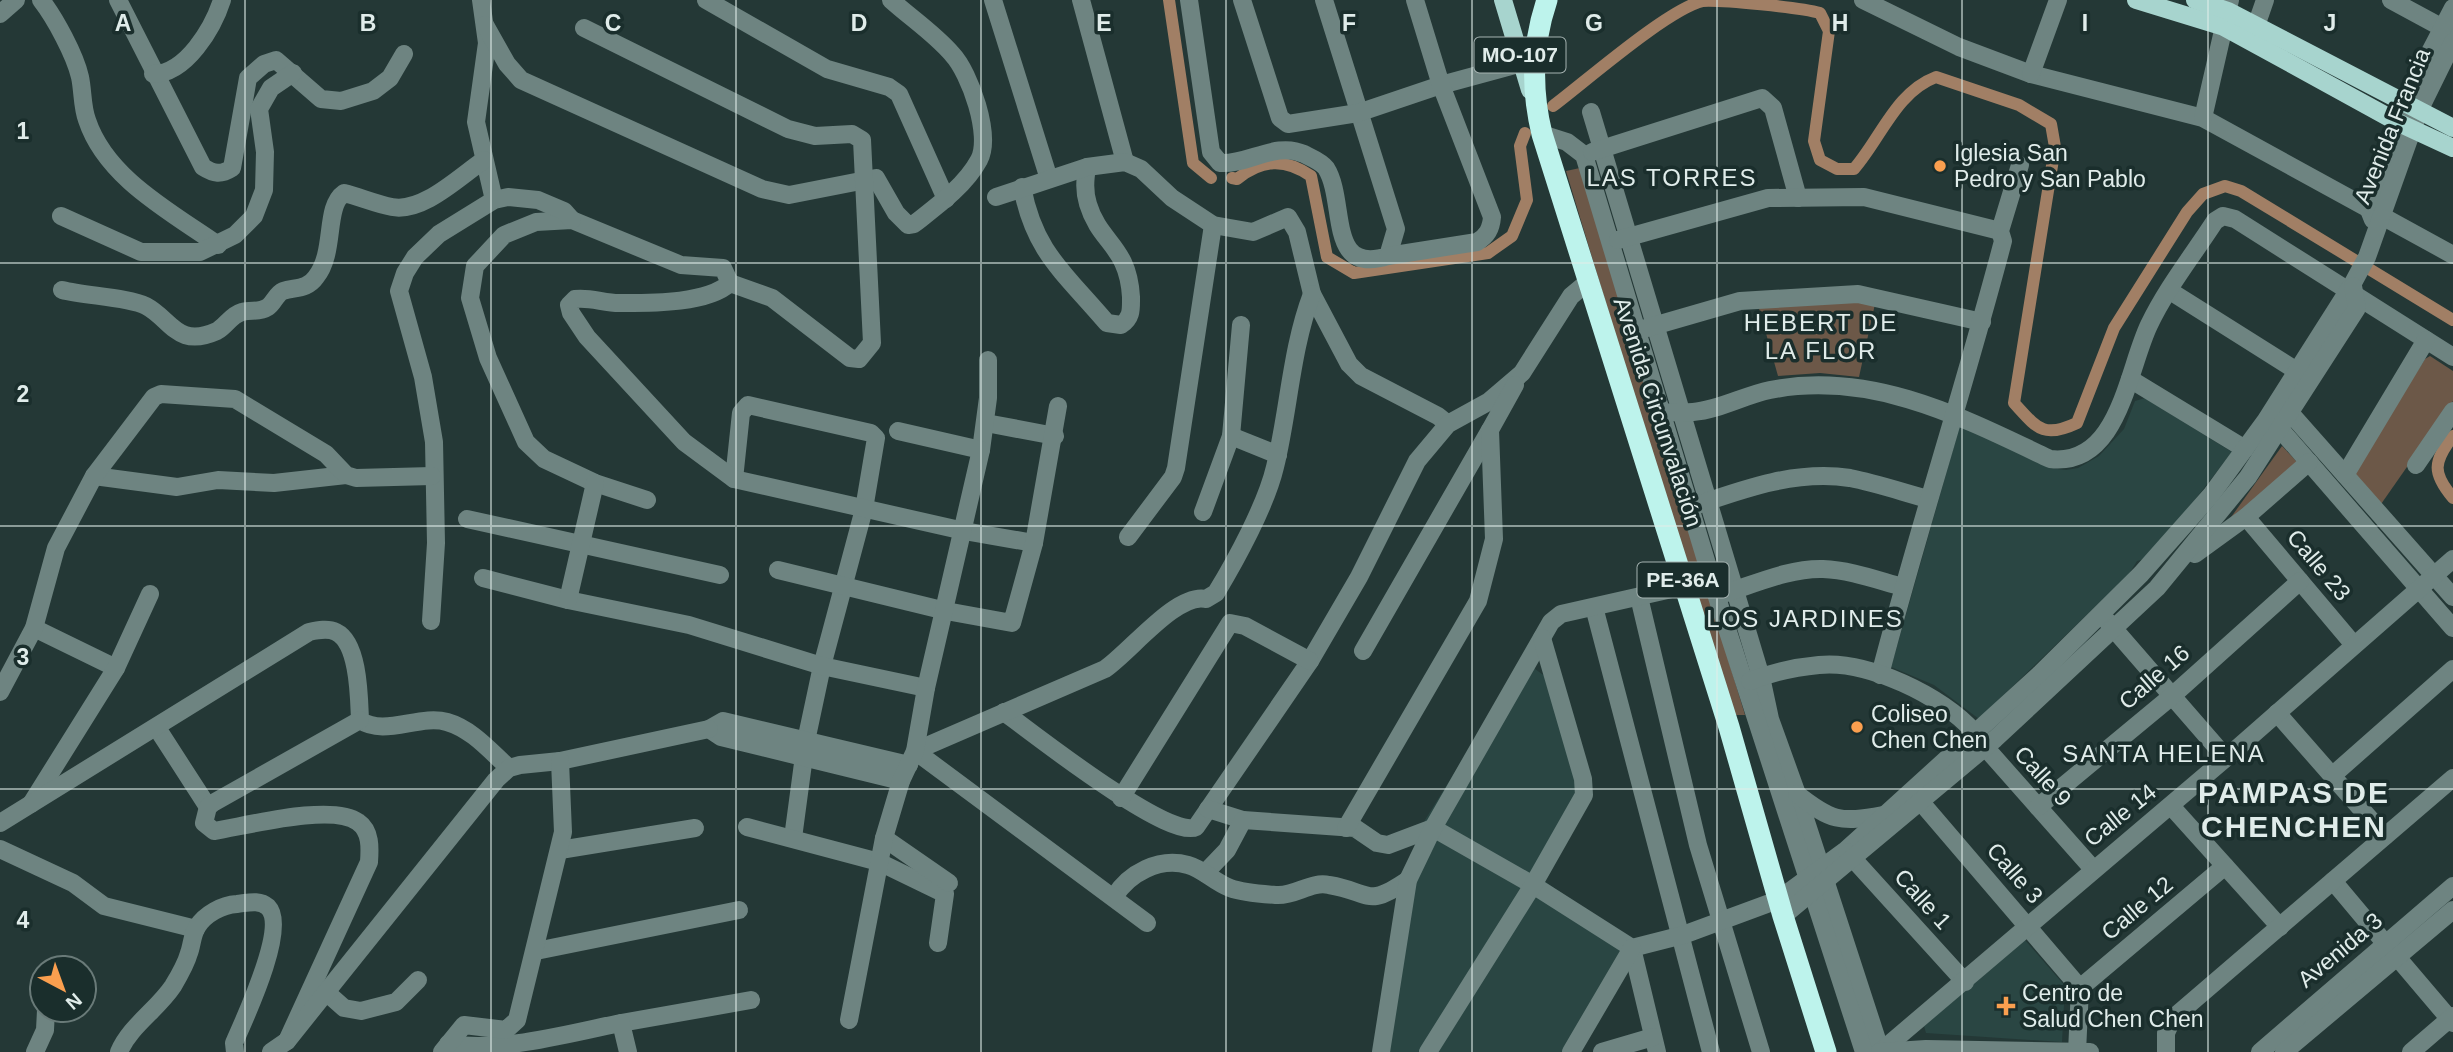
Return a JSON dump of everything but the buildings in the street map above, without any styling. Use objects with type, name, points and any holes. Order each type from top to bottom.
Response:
[{"type":"highway","name":"Avenida Circunvalación","points":[[1547,0],[1535,47],[1536,110],[1542,134],[1729,727],[1780,908],[1826,1052]]},
{"type":"main road","name":"Avenida Circunvalación","points":[[1503,0],[1536,110]]},
{"type":"main road","points":[[2136,0],[2227,13],[2409,116],[2453,128]]},
{"type":"main road","points":[[2195,0],[2256,26],[2409,116],[2453,148]]},
{"type":"street","points":[[0,14],[5,6],[16,0]]},
{"type":"street","points":[[41,0],[50,11],[79,74],[87,120],[101,149],[126,179],[218,246]]},
{"type":"street","points":[[118,0],[153,74],[203,167],[213,173],[224,173],[232,168],[248,78],[264,64],[276,61],[321,99],[341,101],[373,91],[390,78],[404,54]]},
{"type":"street","points":[[153,74],[167,74],[182,62],[215,22],[222,0]]},
{"type":"street","points":[[481,0],[487,43],[476,122],[494,200]]},
{"type":"street","points":[[706,0],[827,69],[889,87],[899,94],[946,199]]},
{"type":"street","points":[[485,26],[507,64],[522,80],[762,189],[789,195],[876,178],[896,213],[908,225],[914,224],[946,199],[978,162],[985,146],[978,106],[952,53],[891,0]]},
{"type":"street","points":[[993,0],[1049,179]]},
{"type":"street","points":[[1082,0],[1125,162]]},
{"type":"street","points":[[1189,0],[1211,152],[1220,163],[1236,164],[1283,149],[1302,153],[1325,166],[1337,197],[1345,246],[1358,259],[1373,261],[1388,256],[1477,242],[1485,237],[1492,224],[1492,217],[1441,85],[1415,0]]},
{"type":"street","points":[[1242,0],[1284,122],[1293,125],[1358,113],[1441,85],[1522,63]]},
{"type":"street","points":[[1324,0],[1396,229],[1388,256]]},
{"type":"street","points":[[1863,0],[1959,47],[2031,74],[2203,118],[2376,218],[2453,255]]},
{"type":"street","points":[[2031,74],[2058,0]]},
{"type":"street","points":[[2256,26],[2265,0]]},
{"type":"street","points":[[2390,0],[2449,34]]},
{"type":"street","name":"Avenida Francia","points":[[2356,279],[2409,116],[2449,34],[2453,8]]},
{"type":"street","points":[[2203,118],[2227,13]]},
{"type":"street","points":[[584,28],[788,130],[816,136],[856,135],[863,145],[872,344],[859,359],[850,358],[772,298],[730,283]]},
{"type":"street","points":[[61,216],[141,252],[200,252],[235,236],[254,216],[264,190],[265,152],[259,109],[271,88],[293,74]]},
{"type":"street","points":[[1542,134],[1593,152],[1762,98],[1773,108],[1798,198]]},
{"type":"street","points":[[1591,112],[1593,152],[1618,239],[1735,590],[1774,775],[1864,1052]]},
{"type":"street","points":[[62,290],[97,298],[120,298],[148,307],[170,329],[181,334],[218,331],[243,311],[258,312],[269,306],[283,291],[304,287],[316,277],[330,247],[331,211],[344,193],[393,207],[408,208],[429,198],[484,160]]},
{"type":"street","points":[[996,197],[1087,167],[1125,162],[1141,169],[1172,198],[1213,225],[1253,232],[1269,227],[1283,218],[1292,220],[1312,294],[1349,364],[1361,376],[1448,425]]},
{"type":"street","points":[[1880,675],[1953,412],[1982,322],[2003,241],[2000,232],[2020,164]]},
{"type":"street","points":[[1022,187],[1028,220],[1051,260],[1100,316],[1115,326],[1121,325],[1127,322],[1131,312],[1129,274],[1120,253],[1097,224],[1088,206],[1084,186],[1087,167]]},
{"type":"street","points":[[431,621],[436,543],[432,476],[434,442],[424,377],[399,291],[405,273],[415,257],[439,234],[494,200],[508,197],[538,200],[564,211],[572,220]]},
{"type":"street","points":[[1618,239],[1768,198],[1864,197],[2000,232]]},
{"type":"street","points":[[1676,418],[1771,390],[1821,385],[1863,387],[1953,412],[2050,459],[2064,461],[2081,456],[2097,443],[2117,415],[2149,324],[2215,221],[2223,216],[2235,219],[2356,279],[2426,340],[2453,357]]},
{"type":"street","points":[[647,500],[595,483],[544,459],[526,442],[488,358],[470,298],[475,266],[504,235],[536,222],[572,220],[681,265],[716,265],[727,274],[730,283]]},
{"type":"street","points":[[1128,537],[1172,477],[1175,468],[1213,225]]},
{"type":"street","points":[[2284,407],[2297,372],[2356,279]]},
{"type":"street","points":[[1571,1052],[1632,948],[1682,935],[1721,919],[1780,908],[1850,854],[1980,740],[2114,629],[2157,588],[2241,486],[2284,407],[2357,308],[2356,279]]},
{"type":"street","points":[[1363,651],[1522,373],[1571,296],[1589,281]]},
{"type":"street","points":[[730,283],[720,291],[689,300],[617,303],[583,298],[575,299],[569,305],[571,313],[587,337],[684,442],[734,479],[964,531],[1034,542]]},
{"type":"street","points":[[2170,291],[2297,372]]},
{"type":"street","points":[[908,766],[1004,712],[1105,669],[1126,655],[1147,631],[1186,601],[1198,597],[1206,599],[1216,593],[1249,531],[1275,471],[1301,321],[1312,294]]},
{"type":"street","points":[[1646,328],[1740,301],[1858,294],[1982,322]]},
{"type":"street","points":[[1203,512],[1231,436],[1241,326]]},
{"type":"street","points":[[2345,475],[2426,340]]},
{"type":"street","points":[[849,1020],[884,838],[908,766],[964,531],[986,423],[988,359]]},
{"type":"street","points":[[1004,712],[1121,798],[1188,830],[1196,827],[1310,660],[1359,578],[1416,461],[1448,425],[1488,402],[1522,373]]},
{"type":"street","points":[[2130,379],[2245,449]]},
{"type":"street","points":[[0,692],[34,628],[56,548],[93,477],[149,402],[161,394],[235,399],[326,454],[346,475]]},
{"type":"street","points":[[734,479],[741,413],[743,408],[752,404],[874,435],[876,440],[864,509],[846,585],[822,666],[805,749],[793,838]]},
{"type":"street","points":[[778,570],[946,611],[1012,623],[1034,542],[1055,436],[1058,406]]},
{"type":"street","points":[[2284,407],[2453,597]]},
{"type":"street","points":[[2416,465],[2453,411]]},
{"type":"street","points":[[1676,418],[1689,507],[1717,596],[1770,719],[1797,794],[1879,1052],[2090,1052]]},
{"type":"street","points":[[986,423],[1055,436]]},
{"type":"street","points":[[1980,740],[2141,574],[2211,495],[2245,449],[2273,424]]},
{"type":"street","points":[[2273,424],[2453,628]]},
{"type":"street","points":[[898,430],[981,450]]},
{"type":"street","points":[[1346,828],[1478,601],[1494,540],[1490,430]]},
{"type":"street","points":[[1231,436],[1278,455]]},
{"type":"street","points":[[2175,569],[2246,517],[2309,462]]},
{"type":"street","points":[[93,477],[177,487],[218,480],[274,483],[346,475],[356,478],[432,476]]},
{"type":"street","points":[[1689,507],[1775,480],[1808,476],[1849,478],[1928,499]]},
{"type":"street","points":[[568,600],[595,483]]},
{"type":"street","name":"Calle 23","points":[[2246,517],[2354,645]]},
{"type":"street","points":[[467,519],[720,575]]},
{"type":"street","name":"Calle 14","points":[[1879,1052],[2171,806],[2453,559]]},
{"type":"street","points":[[1717,596],[1799,571],[1822,569],[1845,571],[1903,587]]},
{"type":"street","points":[[2141,574],[2157,588]]},
{"type":"street","points":[[483,578],[568,600],[689,625],[822,666],[926,688]]},
{"type":"street","name":"Calle 16","points":[[2038,807],[2172,696],[2300,581]]},
{"type":"street","points":[[1381,1052],[1408,880],[1433,828],[1551,621],[1561,614],[1685,586]]},
{"type":"street","points":[[30,807],[116,668],[150,594]]},
{"type":"street","points":[[1639,597],[1698,845],[1761,1052]]},
{"type":"street","points":[[1594,607],[1711,1052]]},
{"type":"street","points":[[2101,614],[2226,758]]},
{"type":"street","points":[[1121,798],[1230,623],[1245,626],[1310,660]]},
{"type":"street","points":[[34,628],[116,668]]},
{"type":"street","points":[[0,823],[30,807],[309,632],[325,629],[337,632],[348,643],[354,656],[360,720]]},
{"type":"street","points":[[1428,1052],[1533,885],[1585,790],[1542,638]]},
{"type":"street","name":"Calle 9","points":[[1753,680],[1820,664],[1849,666],[1880,675],[1924,694],[1950,710],[1980,740],[2093,869]]},
{"type":"street","points":[[2333,775],[2453,669]]},
{"type":"street","points":[[2277,713],[2385,836]]},
{"type":"street","points":[[360,720],[376,726],[445,721],[465,729],[509,768]]},
{"type":"street","points":[[287,1041],[369,862],[370,847],[366,831],[358,822],[330,813],[214,831],[204,823],[208,807],[360,720]]},
{"type":"street","points":[[271,1052],[287,1041],[496,780],[509,768],[560,761],[709,729],[723,721],[805,749],[908,766],[1114,897],[1147,923]]},
{"type":"street","points":[[156,728],[208,807]]},
{"type":"street","points":[[445,1048],[464,1025],[501,1031],[514,1025],[536,951],[563,832],[560,761]]},
{"type":"street","points":[[1774,775],[1825,816],[1841,821],[1886,814]]},
{"type":"street","points":[[2166,1052],[2167,1026],[2174,1018],[2453,778]]},
{"type":"street","points":[[1850,854],[1886,814],[1916,796]]},
{"type":"street","name":"Calle 3","points":[[1916,796],[2080,988]]},
{"type":"street","points":[[2171,806],[2280,927]]},
{"type":"street","points":[[1208,809],[1243,820],[1355,828],[1377,843],[1388,845],[1433,828]]},
{"type":"street","points":[[1205,873],[1227,850],[1243,820]]},
{"type":"street","points":[[747,827],[879,862],[947,895],[937,943]]},
{"type":"street","points":[[559,850],[695,828]]},
{"type":"street","points":[[1433,828],[1533,885],[1632,948],[1655,1044],[1602,1052]]},
{"type":"street","points":[[884,838],[949,883]]},
{"type":"street","points":[[0,849],[72,883],[104,906],[196,929]]},
{"type":"street","name":"Calle 1","points":[[1850,854],[1965,982]]},
{"type":"street","points":[[1114,897],[1124,881],[1158,865],[1188,865],[1234,890],[1280,895],[1316,884],[1329,884],[1370,898],[1382,897],[1408,880]]},
{"type":"street","name":"Calle 12","points":[[2080,988],[2225,866]]},
{"type":"street","points":[[2333,881],[2452,1019],[2411,1052]]},
{"type":"street","name":"Avenida 3","points":[[2284,1052],[2391,950],[2453,886]]},
{"type":"street","points":[[119,1052],[125,1039],[172,987],[189,953],[196,929],[211,913],[231,904],[259,902],[268,908],[274,918],[273,930],[258,987],[234,1043],[235,1052]]},
{"type":"street","points":[[536,951],[739,910]]},
{"type":"street","name":"Avenida 3","points":[[2260,1052],[2391,950],[2453,910]]},
{"type":"street","points":[[326,992],[344,1008],[361,1011],[396,1002],[418,980]]},
{"type":"street","points":[[2077,1052],[2080,988]]},
{"type":"street","points":[[445,1048],[511,1046],[751,1000]]},
{"type":"street","points":[[621,1023],[628,1052]]},
{"type":"street","points":[[35,1052],[45,1024]]},
{"type":"shaded area","points":[[1580,168],[1745,715],[1730,715],[1566,171]]},
{"type":"shaded area","points":[[1875,304],[1859,377],[1820,373],[1778,376],[1758,305]]},
{"type":"shaded area","points":[[2430,356],[2453,371],[2453,401],[2379,507],[2351,475],[2425,359]]},
{"type":"shaded area","points":[[2145,398],[2232,452],[2177,523],[2144,559],[2137,561],[2129,574],[1979,719],[1934,685],[1891,667],[1960,425],[2049,468],[2066,470],[2078,468],[2099,456],[2124,429],[2135,401]]},
{"type":"shaded area","points":[[2282,446],[2299,464],[2229,520]]},
{"type":"shaded area","points":[[1524,661],[1564,690],[1591,796],[1544,881],[1627,937],[1630,947],[1570,1052],[1386,1052],[1385,1005],[1425,820]]},
{"type":"shaded area","name":"Centro de Salud Chen Chen","points":[[2025,940],[2065,986],[2062,1042],[1926,1033],[1924,1026]]},
{"type":"waterway","points":[[1169,0],[1193,163],[1211,178]]},
{"type":"waterway","points":[[1553,106],[1669,17],[1703,1],[1712,1],[1779,6],[1820,13],[1829,31],[1814,141],[1820,160],[1837,169],[1854,169],[1910,93],[1936,77],[2019,105],[2051,124],[2055,147],[2014,403],[2035,425],[2048,430],[2077,423],[2114,328],[2187,212],[2203,194],[2225,186],[2241,191],[2453,320]]},
{"type":"waterway","points":[[1232,178],[1237,179],[1255,168],[1274,163],[1292,166],[1311,176],[1327,257],[1354,273],[1488,253],[1512,236],[1527,200],[1520,146],[1525,133]]},
{"type":"waterway","points":[[2453,436],[2442,453],[2438,467],[2441,481],[2453,498]]},
{"type":"place","name":"Iglesia San Pedro y San Pablo","points":[[1940,166]]},
{"type":"place","name":"Coliseo Chen Chen","points":[[1857,727]]},
{"type":"place","name":"Centro de Salud Chen Chen","points":[[2006,1006]]},
{"type":"district","name":"LAS TORRES","points":[[1672,178]]},
{"type":"district","name":"HEBERT DE LA FLOR","points":[[1821,337]]},
{"type":"district","name":"LOS JARDINES","points":[[1805,619]]},
{"type":"district","name":"SANTA HELENA","points":[[2164,754]]},
{"type":"district","name":"PAMPAS DE CHENCHEN","points":[[2294,810]]}]
